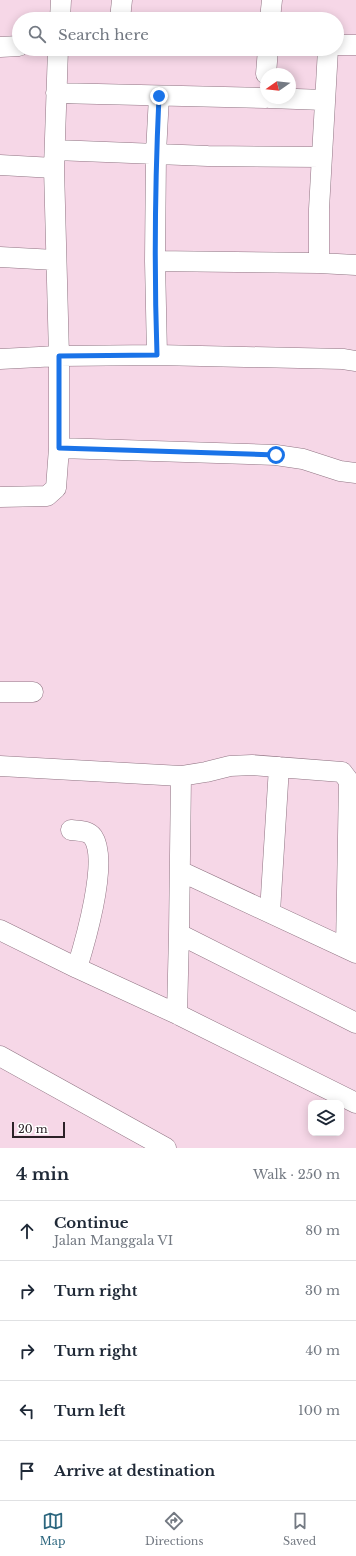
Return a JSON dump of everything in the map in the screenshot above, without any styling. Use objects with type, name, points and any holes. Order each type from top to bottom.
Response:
[{"type":"street","points":[[60,12],[61,0]]},
{"type":"street","points":[[121,12],[122,0]]},
{"type":"street","points":[[271,12],[272,0]]},
{"type":"street","points":[[344,45],[356,45]]},
{"type":"street","points":[[0,47],[12,46]]},
{"type":"street","points":[[0,497],[48,496],[56,488],[59,448],[59,356],[55,260],[55,159],[58,56]]},
{"type":"street","points":[[266,68],[267,56]]},
{"type":"street","points":[[319,263],[321,158],[327,56]]},
{"type":"street","points":[[56,93],[159,96],[260,94]]},
{"type":"street","points":[[157,355],[155,261],[156,153],[159,96]]},
{"type":"street","points":[[296,97],[324,100]]},
{"type":"street","points":[[0,165],[55,159],[156,153],[321,158]]},
{"type":"street","points":[[0,257],[55,260]]},
{"type":"street","points":[[155,261],[319,263],[356,265]]},
{"type":"street","points":[[0,360],[59,356],[157,355],[343,359],[356,361]]},
{"type":"street","points":[[59,448],[276,455],[303,459],[340,471],[356,473]]},
{"type":"street","points":[[0,692],[33,692]]},
{"type":"street","points":[[0,766],[181,776],[230,766],[252,765],[342,772],[349,781],[351,950],[180,871]]},
{"type":"street","points":[[270,912],[280,767]]},
{"type":"street","points":[[177,1014],[180,934],[181,776]]},
{"type":"street","points":[[71,830],[86,831],[92,835],[97,847],[98,862],[96,890],[89,929],[77,968]]},
{"type":"street","points":[[0,930],[77,968],[177,1014],[356,1103]]},
{"type":"street","points":[[180,934],[356,1024]]},
{"type":"street","points":[[0,1056],[166,1148]]},
{"type":"route","points":[[159,96],[156,153],[155,261],[157,355],[59,356],[59,448],[276,455]]}]
